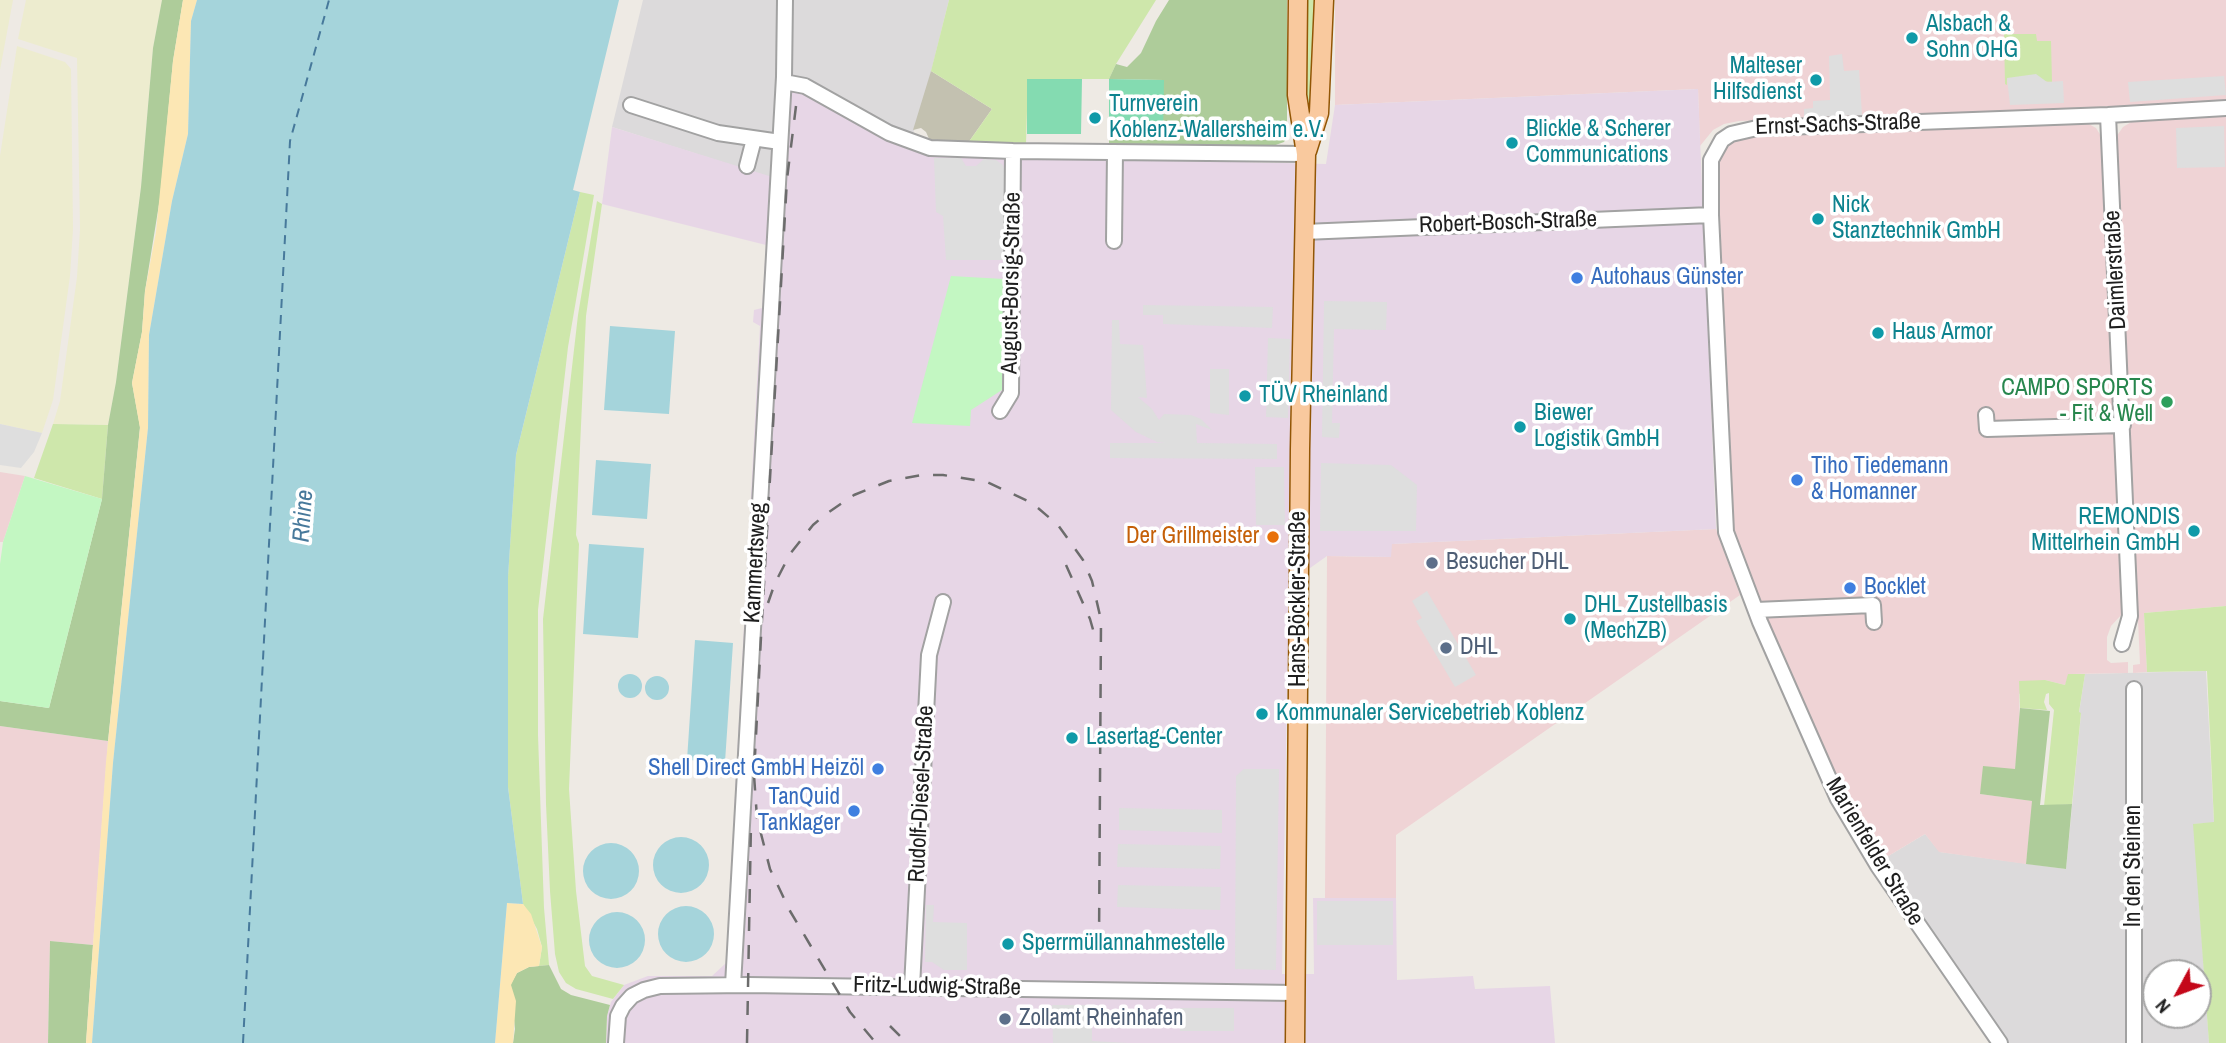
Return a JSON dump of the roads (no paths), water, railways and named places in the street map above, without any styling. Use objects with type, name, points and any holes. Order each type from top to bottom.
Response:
[{"type":"main road","name":"Hans-Böckler-Straße","points":[[1295,1043],[1306,155],[1297,95],[1298,0]]},
{"type":"main road","name":"Hans-Böckler-Straße","points":[[1306,155],[1319,113],[1324,0]]},
{"type":"street","name":"Kammertsweg","points":[[733,985],[784,82],[785,0]]},
{"type":"street","points":[[784,82],[804,86],[889,133],[930,148],[1306,155]]},
{"type":"street","points":[[631,105],[718,133],[780,142]]},
{"type":"street","name":"Ernst-Sachs-Straße","points":[[1726,532],[1711,215],[1711,160],[1722,140],[1742,130],[2226,108]]},
{"type":"street","name":"Daimlerstraße","points":[[2109,115],[2130,616],[2122,644]]},
{"type":"street","points":[[747,166],[754,139]]},
{"type":"street","name":"August-Borsig-Straße","points":[[1000,411],[1010,393],[1013,151]]},
{"type":"street","points":[[1114,241],[1115,152]]},
{"type":"street","name":"Robert-Bosch-Straße","points":[[1304,232],[1711,215]]},
{"type":"street","points":[[1986,415],[1987,429],[2123,425]]},
{"type":"street","name":"Marienfelder Straße","points":[[1726,532],[1756,610],[1838,799],[1878,866],[2000,1043]]},
{"type":"street","points":[[1756,610],[1873,598],[1874,622]]},
{"type":"street","name":"Rudolf-Diesel-Straße","points":[[912,987],[929,655],[943,602]]},
{"type":"street","name":"In den Steinen","points":[[2134,689],[2134,1043]]},
{"type":"street","name":"Fritz-Ludwig-Straße","points":[[616,1043],[618,1016],[623,1006],[632,996],[660,986],[1295,992]]},
{"type":"water","name":"Rhine","points":[[197,0],[619,0],[573,190],[580,192],[516,455],[508,577],[508,787],[523,904],[507,903],[495,1043],[92,1043],[113,763],[148,428],[149,335],[172,201],[188,134],[191,21]]},
{"type":"water","points":[[610,326],[675,331],[669,414],[604,410]]},
{"type":"water","points":[[596,460],[651,464],[647,519],[592,515]]},
{"type":"water","points":[[589,544],[644,548],[638,638],[583,634]]},
{"type":"water","points":[[695,640],[733,643],[725,762],[687,760]]},
{"type":"water","points":[[630,674],[638,678],[642,686],[638,694],[630,698],[622,694],[618,686],[622,678]]},
{"type":"water","points":[[657,676],[665,680],[669,688],[665,696],[657,700],[649,696],[645,688],[649,680]]},
{"type":"water","points":[[675,837],[687,837],[697,841],[705,849],[709,865],[705,881],[697,889],[687,893],[675,893],[665,889],[657,881],[653,871],[653,859],[657,849],[665,841]]},
{"type":"water","points":[[605,843],[617,843],[627,847],[635,855],[639,871],[635,887],[627,895],[617,899],[605,899],[595,895],[587,887],[583,877],[583,865],[587,855],[595,847]]},
{"type":"water","points":[[680,906],[692,906],[702,910],[710,918],[714,934],[710,950],[702,958],[692,962],[680,962],[670,958],[662,950],[658,940],[658,928],[662,918],[670,910]]},
{"type":"water","points":[[611,912],[623,912],[633,916],[641,924],[645,940],[641,956],[633,964],[623,968],[611,968],[601,964],[593,956],[589,946],[589,934],[593,924],[601,916]]},
{"type":"railway","points":[[796,106],[787,179],[761,637],[754,775],[757,818],[770,869],[790,911],[850,1012],[876,1043]]},
{"type":"railway","points":[[768,603],[790,554],[813,525],[854,495],[889,481],[922,475],[943,475],[987,482],[1032,503],[1058,525],[1083,560],[1092,581],[1101,620],[1099,945]]},
{"type":"railway","points":[[1066,565],[1090,619],[1096,640]]},
{"type":"railway","points":[[747,1043],[751,823]]},
{"type":"railway","points":[[890,1026],[907,1043]]},
{"type":"place","name":"Alsbach & Sohn OHG","points":[[1912,38]]},
{"type":"place","name":"Malteser Hilfsdienst","points":[[1816,80]]},
{"type":"place","name":"Turnverein Koblenz-Wallersheim e.V.","points":[[1095,118]]},
{"type":"place","name":"Blickle & Scherer Communications","points":[[1512,143]]},
{"type":"place","name":"Nick Stanztechnik GmbH","points":[[1818,219]]},
{"type":"place","name":"Autohaus Günster","points":[[1577,278]]},
{"type":"place","name":"Haus Armor","points":[[1878,333]]},
{"type":"place","name":"TÜV Rheinland","points":[[1245,396]]},
{"type":"place","name":"CAMPO SPORTS - Fit & Well","points":[[2167,402]]},
{"type":"place","name":"Biewer Logistik GmbH","points":[[1520,427]]},
{"type":"place","name":"Tiho Tiedemann & Homanner","points":[[1797,480]]},
{"type":"place","name":"REMONDIS Mittelrhein GmbH","points":[[2194,531]]},
{"type":"place","name":"Der Grillmeister","points":[[1273,537]]},
{"type":"place","name":"Besucher DHL","points":[[1432,563]]},
{"type":"place","name":"Bocklet","points":[[1850,588]]},
{"type":"place","name":"DHL Zustellbasis (MechZB)","points":[[1570,619]]},
{"type":"place","name":"DHL","points":[[1446,648]]},
{"type":"place","name":"Kommunaler Servicebetrieb Koblenz","points":[[1262,714]]},
{"type":"place","name":"Lasertag-Center","points":[[1072,738]]},
{"type":"place","name":"Shell Direct GmbH Heizöl","points":[[878,769]]},
{"type":"place","name":"TanQuid Tanklager","points":[[854,811]]},
{"type":"place","name":"Sperrmüllannahmestelle","points":[[1008,944]]},
{"type":"place","name":"Zollamt Rheinhafen","points":[[1005,1019]]}]
